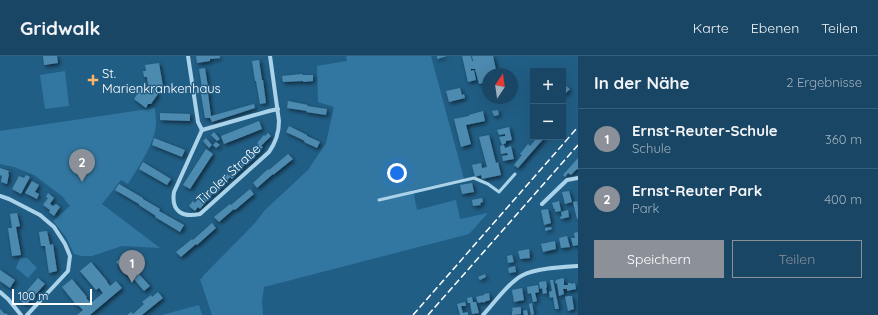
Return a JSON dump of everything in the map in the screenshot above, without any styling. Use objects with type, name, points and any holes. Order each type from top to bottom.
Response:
[{"type":"street","points":[[188,56],[198,122],[202,130],[269,111],[278,110]]},
{"type":"street","name":"Tiroler Straße","points":[[202,130],[177,183],[173,199],[175,206],[179,211],[191,216],[200,214],[269,152],[275,142],[279,132],[279,121],[270,56]]},
{"type":"street","points":[[542,204],[567,180],[578,178]]},
{"type":"street","points":[[0,196],[40,215],[54,227],[65,244],[70,256],[68,272],[27,315]]},
{"type":"street","points":[[483,315],[509,286],[522,275],[541,270],[578,266]]},
{"type":"street","points":[[0,292],[21,315]]},
{"type":"lane","points":[[379,200],[474,178],[488,184],[499,192],[515,174]]},
{"type":"shaded area","points":[[346,56],[431,56],[464,179],[413,190],[417,210],[456,200],[460,219],[488,213],[469,234],[264,287],[262,301],[263,315],[212,315],[200,279],[203,278],[202,277],[255,223],[265,210],[308,170],[326,143],[334,107],[318,102],[317,66],[347,61]]},
{"type":"shaded area","points":[[65,71],[69,106],[45,109],[40,75]]},
{"type":"shaded area","points":[[155,108],[155,131],[153,139],[145,155],[128,184],[121,180],[102,204],[160,248],[122,246],[92,256],[81,256],[74,254],[66,237],[53,221],[70,206],[62,196],[34,175],[14,167],[0,164],[0,131]]},
{"type":"shaded area","points":[[20,258],[27,258],[37,268],[28,278],[16,268]]},
{"type":"shaded area","points":[[199,305],[202,315],[162,315]]},
{"type":"building","points":[[43,56],[57,56],[58,63],[44,65]]},
{"type":"building","points":[[196,56],[220,56],[220,58],[197,63]]},
{"type":"building","points":[[437,56],[447,56],[437,59]]},
{"type":"building","points":[[462,56],[471,56],[473,61],[472,56],[493,56],[496,68],[482,68],[482,83],[479,84],[475,69],[471,69],[471,71],[474,70],[476,80],[468,82]]},
{"type":"building","points":[[259,60],[266,103],[260,104],[252,61]]},
{"type":"building","points":[[159,63],[163,86],[155,88],[158,94],[146,108],[134,99],[142,87],[149,90],[147,77],[144,77],[143,71],[146,71],[145,65]]},
{"type":"building","points":[[205,68],[211,116],[254,104],[255,108],[212,122],[210,118],[205,118],[199,69]]},
{"type":"building","points":[[302,74],[313,75],[313,81],[283,82],[282,76]]},
{"type":"building","points":[[566,86],[570,89],[566,93]]},
{"type":"building","points":[[460,88],[462,95],[464,94],[465,98],[449,102],[446,91]]},
{"type":"building","points":[[288,101],[327,109],[326,115],[287,108]]},
{"type":"building","points":[[498,110],[499,115],[494,116],[492,111]]},
{"type":"building","points":[[483,111],[485,121],[466,125],[471,144],[461,147],[454,119]]},
{"type":"building","points":[[160,113],[190,114],[190,121],[160,120]]},
{"type":"building","points":[[259,121],[262,129],[224,144],[221,136]]},
{"type":"building","points":[[289,126],[320,142],[317,148],[286,132]]},
{"type":"building","points":[[509,127],[512,140],[506,141],[506,143],[502,145],[499,137],[505,136],[505,134],[499,135],[497,130]]},
{"type":"building","points":[[214,132],[220,139],[217,141],[211,135]]},
{"type":"building","points":[[268,133],[271,136],[261,146],[263,147],[248,164],[247,162],[232,179],[230,177],[216,194],[214,192],[200,209],[198,207],[195,211],[189,206],[193,201],[195,203],[199,198],[201,200],[211,189],[213,191],[227,174],[229,176],[245,158],[247,159],[259,144],[257,143],[264,135],[265,136]]},
{"type":"building","points":[[489,135],[496,163],[498,162],[501,175],[482,179],[481,175],[475,177],[472,165],[481,163],[482,168],[487,167],[479,137]]},
{"type":"building","points":[[154,138],[185,150],[182,157],[152,145]]},
{"type":"building","points":[[206,138],[212,145],[209,148],[203,141]]},
{"type":"building","points":[[535,140],[542,140],[518,168],[514,165],[522,155],[520,154],[528,144],[530,146]]},
{"type":"building","points":[[216,142],[220,145],[216,148],[213,145]]},
{"type":"building","points":[[504,145],[505,148],[511,146],[514,159],[503,161],[502,156],[508,155],[507,153],[501,154],[500,146]]},
{"type":"building","points":[[206,149],[213,154],[190,189],[183,185]]},
{"type":"building","points":[[288,154],[293,159],[257,188],[253,183],[268,169],[269,170]]},
{"type":"building","points":[[578,158],[578,170],[577,169],[571,175],[568,173],[565,177],[563,175]]},
{"type":"building","points":[[143,162],[171,179],[167,185],[139,169]]},
{"type":"building","points":[[0,168],[9,171],[7,184],[1,182],[2,176],[0,175]]},
{"type":"building","points":[[26,175],[30,177],[21,194],[12,189],[19,176],[24,178]]},
{"type":"building","points":[[32,181],[39,185],[35,192],[39,194],[37,199],[25,193]]},
{"type":"building","points":[[472,183],[474,192],[462,194],[460,185]]},
{"type":"building","points":[[119,184],[160,209],[159,211],[184,225],[180,232],[155,217],[156,216],[139,204],[115,190]]},
{"type":"building","points":[[250,189],[254,194],[235,210],[234,209],[219,222],[214,217],[230,204],[231,205]]},
{"type":"building","points":[[569,191],[572,202],[565,204],[562,192]]},
{"type":"building","points":[[48,193],[54,198],[50,204],[53,206],[56,204],[60,207],[54,216],[49,212],[50,210],[43,205],[48,198],[46,197]]},
{"type":"building","points":[[482,198],[483,202],[480,203],[481,205],[473,206],[472,200]]},
{"type":"building","points":[[559,201],[561,211],[555,212],[552,203]]},
{"type":"building","points":[[577,201],[578,218],[577,219],[573,202]]},
{"type":"building","points":[[548,209],[551,223],[544,225],[541,210]]},
{"type":"building","points":[[568,210],[569,217],[561,219],[561,212]]},
{"type":"building","points":[[17,213],[20,226],[16,227],[21,255],[12,256],[8,228],[12,228],[10,214]]},
{"type":"building","points":[[212,223],[216,228],[197,245],[196,244],[181,257],[176,252],[192,239],[193,240]]},
{"type":"building","points":[[551,227],[552,229],[545,231],[545,228]]},
{"type":"building","points":[[47,231],[50,245],[53,244],[57,271],[49,273],[45,246],[41,246],[39,232]]},
{"type":"building","points":[[578,232],[578,245],[573,246],[571,238],[575,238],[574,233]]},
{"type":"building","points":[[567,236],[570,247],[561,248],[559,238]]},
{"type":"building","points":[[555,241],[556,249],[543,252],[541,244]]},
{"type":"building","points":[[529,249],[530,258],[520,259],[518,251]]},
{"type":"building","points":[[512,255],[514,262],[508,263],[507,256]]},
{"type":"building","points":[[122,257],[150,286],[144,291],[116,262]]},
{"type":"building","points":[[91,262],[110,286],[116,281],[122,288],[90,315],[77,315],[83,310],[78,305],[77,306],[62,287],[72,279],[91,303],[103,293],[99,288],[96,290],[80,271]]},
{"type":"building","points":[[515,266],[516,272],[509,273],[508,268]]},
{"type":"building","points":[[0,270],[15,280],[10,288],[0,281]]},
{"type":"building","points":[[485,274],[486,277],[480,280],[478,277]]},
{"type":"building","points":[[38,278],[45,284],[26,305],[19,300]]},
{"type":"building","points":[[563,278],[564,285],[568,285],[568,283],[575,283],[576,289],[567,291],[567,289],[563,289],[564,294],[559,296],[557,283],[556,284],[555,281]]},
{"type":"building","points":[[550,280],[553,280],[559,309],[555,309],[553,297],[550,298],[549,292],[552,291]]},
{"type":"building","points":[[546,281],[547,293],[543,294],[542,288],[540,289],[539,282]]},
{"type":"building","points":[[538,285],[539,292],[535,293],[537,301],[533,302],[531,293],[528,294],[527,287]]},
{"type":"building","points":[[522,288],[524,300],[514,302],[512,290]]},
{"type":"building","points":[[158,292],[163,298],[142,315],[127,315],[131,312],[133,314],[144,304],[142,302]]},
{"type":"building","points":[[489,293],[490,300],[484,302],[485,303],[478,303],[476,297]]},
{"type":"building","points":[[572,296],[574,309],[568,311],[565,297]]},
{"type":"building","points":[[472,297],[473,302],[476,302],[479,313],[472,314],[470,303],[468,303],[467,298]]},
{"type":"building","points":[[465,302],[466,306],[461,306],[463,313],[468,312],[468,315],[460,315],[457,304]]},
{"type":"building","points":[[532,303],[534,314],[531,315],[529,304]]},
{"type":"building","points":[[520,307],[521,314],[512,315],[512,308]]},
{"type":"building","points":[[0,309],[5,314],[6,313],[8,315],[0,315]]},
{"type":"building","points":[[527,310],[528,315],[524,315],[523,311]]},
{"type":"railway","points":[[413,315],[578,127]]},
{"type":"railway","points":[[428,315],[578,145]]},
{"type":"place","name":"St. Marienkrankenhaus","points":[[93,80]]},
{"type":"place","name":"Ernst-Reuter Park","points":[[82,182]]},
{"type":"place","name":"Ernst-Reuter-Schule","points":[[132,283]]}]
